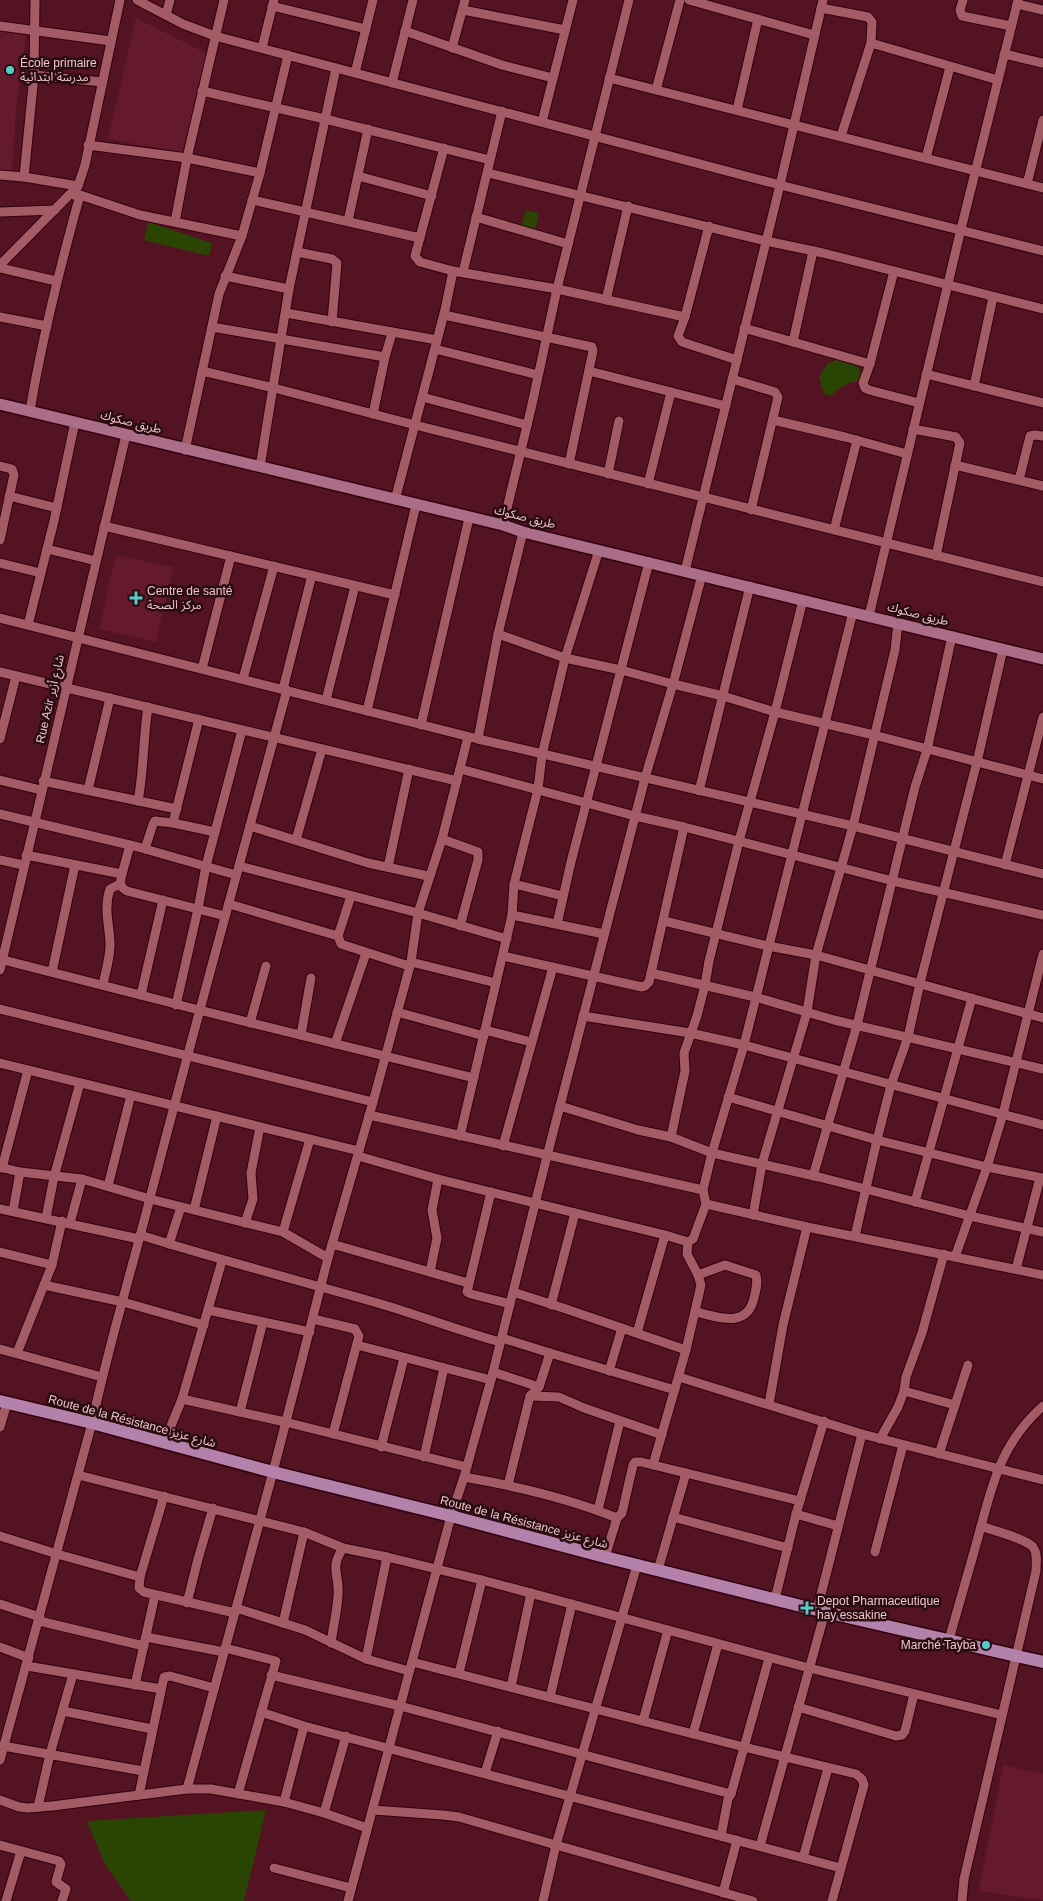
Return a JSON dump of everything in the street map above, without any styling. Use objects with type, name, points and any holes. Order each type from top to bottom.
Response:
[{"type":"main road","name":"Route de la Résistance شارع عزيز","points":[[3,1402],[92,1423],[273,1472],[451,1516],[605,1557],[821,1611],[1043,1662]]},
{"type":"street","points":[[24,177],[34,75],[35,0]]},
{"type":"street","points":[[30,411],[37,368],[56,281],[76,192],[85,165],[120,0]]},
{"type":"street","points":[[138,0],[166,16],[215,36],[780,185],[1043,250]]},
{"type":"street","points":[[166,16],[170,0]]},
{"type":"street","points":[[175,222],[187,158],[224,0]]},
{"type":"street","points":[[355,73],[373,0]]},
{"type":"street","points":[[392,82],[413,0]]},
{"type":"street","points":[[452,48],[465,0]]},
{"type":"street","points":[[542,122],[573,0]]},
{"type":"street","points":[[503,525],[557,289],[629,0]]},
{"type":"street","points":[[656,90],[680,0]]},
{"type":"street","points":[[689,0],[814,35]]},
{"type":"street","points":[[962,0],[960,10],[962,16],[1011,26]]},
{"type":"street","points":[[868,616],[960,229],[1011,26],[1018,2],[1043,10]]},
{"type":"street","points":[[262,48],[273,3],[366,29]]},
{"type":"street","points":[[685,571],[780,185],[822,4],[870,19],[872,27],[871,43],[841,136]]},
{"type":"street","points":[[463,10],[566,30]]},
{"type":"street","points":[[736,110],[758,19]]},
{"type":"street","points":[[0,26],[111,41]]},
{"type":"street","points":[[405,31],[502,65],[553,78]]},
{"type":"street","points":[[871,43],[998,80]]},
{"type":"street","points":[[1004,54],[1043,63]]},
{"type":"street","points":[[185,450],[219,294],[242,236],[260,173],[288,55]]},
{"type":"street","points":[[926,158],[950,67]]},
{"type":"street","points":[[260,467],[289,289],[336,68]]},
{"type":"street","points":[[34,75],[102,82]]},
{"type":"street","points":[[609,78],[1043,188]]},
{"type":"street","points":[[202,91],[368,129],[490,160]]},
{"type":"street","points":[[463,272],[502,112]]},
{"type":"street","points":[[1027,184],[1042,127]]},
{"type":"street","points":[[348,221],[368,129]]},
{"type":"street","points":[[88,145],[187,158],[260,173]]},
{"type":"street","points":[[444,148],[415,256],[418,261],[453,271],[557,289],[684,317]]},
{"type":"street","points":[[488,173],[948,284],[1043,309]]},
{"type":"street","points":[[0,175],[24,177],[76,192],[140,215],[242,236]]},
{"type":"street","points":[[358,176],[432,196]]},
{"type":"street","points":[[0,266],[76,192]]},
{"type":"street","points":[[252,200],[420,238]]},
{"type":"street","points":[[606,300],[628,206]]},
{"type":"street","points":[[0,212],[56,210]]},
{"type":"street","points":[[476,217],[568,244]]},
{"type":"street","points":[[708,226],[678,336],[679,339],[737,360]]},
{"type":"street","points":[[793,342],[813,251]]},
{"type":"street","points":[[297,252],[337,262],[332,322]]},
{"type":"street","points":[[0,266],[56,281]]},
{"type":"street","points":[[395,500],[444,315],[453,271]]},
{"type":"street","points":[[894,271],[870,364],[863,383],[866,388],[919,403]]},
{"type":"street","points":[[225,276],[289,289]]},
{"type":"street","points":[[974,386],[993,297]]},
{"type":"street","points":[[286,313],[392,333],[538,375]]},
{"type":"street","points":[[444,315],[592,347],[593,351],[569,464]]},
{"type":"street","points":[[0,318],[47,326]]},
{"type":"street","points":[[212,327],[385,357]]},
{"type":"street","points":[[744,328],[870,364]]},
{"type":"street","points":[[373,414],[392,333]]},
{"type":"street","points":[[202,371],[274,388],[415,426],[1043,582]]},
{"type":"street","points":[[589,371],[726,406]]},
{"type":"street","points":[[926,374],[1043,403]]},
{"type":"street","points":[[732,379],[775,392],[777,401],[751,510]]},
{"type":"street","points":[[648,484],[671,392]]},
{"type":"street","points":[[422,397],[527,425]]},
{"type":"street","name":"طريق صكوك","points":[[0,404],[503,525],[523,532],[1043,659]]},
{"type":"street","points":[[773,420],[907,454]]},
{"type":"street","points":[[608,474],[619,421]]},
{"type":"street","points":[[28,625],[57,508],[75,422]]},
{"type":"street","points":[[913,429],[958,439],[960,443],[936,556]]},
{"type":"street","points":[[1019,480],[1030,436],[1035,434],[1043,436]]},
{"type":"street","name":"Rue Azir شارع أزير","points":[[0,970],[1,959],[126,435]]},
{"type":"street","points":[[834,530],[857,440]]},
{"type":"street","points":[[955,465],[1043,486]]},
{"type":"street","points":[[0,466],[9,468],[13,472],[0,540]]},
{"type":"street","points":[[9,496],[57,508]]},
{"type":"street","points":[[367,711],[416,505]]},
{"type":"street","points":[[421,724],[469,518]]},
{"type":"street","points":[[104,526],[395,595]]},
{"type":"street","points":[[478,739],[498,634],[523,532]]},
{"type":"street","points":[[47,549],[96,561]]},
{"type":"street","points":[[460,1136],[507,940],[512,915],[514,884],[538,789],[542,755],[565,658],[599,550]]},
{"type":"street","points":[[202,669],[231,556]]},
{"type":"street","points":[[557,924],[649,562]]},
{"type":"street","points":[[0,563],[41,573]]},
{"type":"street","points":[[243,679],[274,566]]},
{"type":"street","points":[[143,1771],[50,1754],[1,1751],[28,1662],[199,1010],[274,737],[312,575]]},
{"type":"street","points":[[348,1901],[451,1516],[492,1376],[604,934],[645,778],[673,684],[702,575]]},
{"type":"street","points":[[326,700],[355,586]]},
{"type":"street","points":[[699,791],[750,586]]},
{"type":"street","points":[[671,1137],[685,1071],[684,1053],[705,985],[739,841],[775,712],[803,600]]},
{"type":"street","points":[[653,1465],[696,1312],[700,1285],[698,1275],[687,1254],[688,1242],[692,1239],[706,1204],[703,1190],[712,1153],[744,1045],[853,612]]},
{"type":"street","points":[[0,618],[542,755],[853,826],[1043,874]]},
{"type":"street","points":[[753,1214],[762,1164],[777,1111],[795,1059],[807,1012],[816,955],[853,826],[895,650],[898,623]]},
{"type":"street","points":[[498,634],[565,658],[621,670],[723,696],[775,712],[874,735],[1043,779]]},
{"type":"street","points":[[813,1176],[857,1025],[904,840],[915,787],[927,750],[952,636]]},
{"type":"street","points":[[855,1236],[891,1085],[908,1037],[952,852],[977,762],[1004,649]]},
{"type":"street","points":[[0,672],[457,781]]},
{"type":"street","points":[[0,739],[16,676]]},
{"type":"street","points":[[88,790],[110,698]]},
{"type":"street","points":[[138,801],[143,776],[144,729],[148,707]]},
{"type":"street","points":[[1004,865],[1043,717]]},
{"type":"street","points":[[173,823],[199,719]]},
{"type":"street","points":[[176,1005],[206,866],[242,730]]},
{"type":"street","points":[[187,1789],[273,1472],[328,1258],[410,964],[418,913],[428,876],[442,839],[468,736]]},
{"type":"street","points":[[296,840],[322,748]]},
{"type":"street","points":[[388,867],[409,769]]},
{"type":"street","points":[[460,769],[791,856],[1043,914]]},
{"type":"street","points":[[0,780],[88,790],[177,809]]},
{"type":"street","points":[[0,814],[130,845],[206,866],[238,871],[351,896],[418,913],[507,940]]},
{"type":"street","points":[[145,849],[152,824],[155,821],[215,832]]},
{"type":"street","points":[[250,826],[388,867],[428,876]]},
{"type":"street","points":[[503,956],[645,986],[649,982],[664,921],[684,827]]},
{"type":"street","points":[[442,839],[478,852],[478,860],[460,926]]},
{"type":"street","points":[[103,985],[110,947],[106,913],[107,898],[110,889],[121,879],[130,845]]},
{"type":"street","points":[[26,856],[75,865],[121,879],[127,891],[225,916]]},
{"type":"street","points":[[0,860],[24,865]]},
{"type":"street","points":[[52,972],[75,865]]},
{"type":"street","points":[[514,884],[563,896]]},
{"type":"street","points":[[351,896],[338,936],[344,946],[410,964],[496,983]]},
{"type":"street","points":[[141,995],[163,900]]},
{"type":"street","points":[[228,904],[338,936]]},
{"type":"street","points":[[512,915],[604,934]]},
{"type":"street","points":[[664,921],[768,946],[816,955],[1043,1018]]},
{"type":"street","points":[[335,1044],[366,953]]},
{"type":"street","points":[[955,1257],[987,1167],[1003,1114],[1043,954]]},
{"type":"street","points":[[1,959],[176,1005],[474,1078]]},
{"type":"street","points":[[250,1023],[266,966]]},
{"type":"street","points":[[503,1146],[553,967]]},
{"type":"street","points":[[651,973],[756,997],[857,1025],[1043,1069]]},
{"type":"street","points":[[301,1036],[312,978]]},
{"type":"street","points":[[916,1202],[972,998]]},
{"type":"street","points":[[0,1009],[373,1102]]},
{"type":"street","points":[[397,1012],[531,1042]]},
{"type":"street","points":[[583,1016],[690,1033],[744,1045],[1043,1125]]},
{"type":"street","points":[[0,1063],[310,1139],[438,1179],[688,1242]]},
{"type":"street","points":[[28,1070],[1,1167],[20,1172],[82,1179],[150,1199],[283,1232],[328,1258]]},
{"type":"street","points":[[46,1218],[54,1177],[80,1082]]},
{"type":"street","points":[[108,1186],[131,1095]]},
{"type":"street","points":[[728,1097],[928,1154],[1041,1178],[1016,1270]]},
{"type":"street","points":[[560,1106],[638,1130],[671,1137],[712,1153],[1043,1232]]},
{"type":"street","points":[[369,1115],[703,1190]]},
{"type":"street","points":[[194,1210],[217,1116]]},
{"type":"street","points":[[245,1223],[253,1199],[251,1173],[260,1127]]},
{"type":"street","points":[[283,1232],[310,1139]]},
{"type":"street","points":[[13,1211],[20,1172]]},
{"type":"street","points":[[17,1353],[52,1265],[82,1179]]},
{"type":"street","points":[[430,1272],[437,1238],[432,1210],[438,1179]]},
{"type":"street","points":[[491,1192],[466,1289],[468,1293],[510,1304]]},
{"type":"street","points":[[706,1204],[807,1227],[1043,1275]]},
{"type":"street","points":[[169,1244],[182,1207]]},
{"type":"street","points":[[0,1209],[169,1244],[222,1261],[383,1305],[459,1331],[550,1353],[675,1390]]},
{"type":"street","points":[[551,1305],[574,1213]]},
{"type":"street","points":[[770,1404],[783,1325],[807,1227]]},
{"type":"street","points":[[638,1333],[665,1235]]},
{"type":"street","points":[[332,1244],[468,1283]]},
{"type":"street","points":[[0,1252],[52,1265]]},
{"type":"street","points":[[880,1439],[898,1407],[904,1391],[906,1377],[922,1333],[944,1254]]},
{"type":"street","points":[[164,1442],[182,1399],[222,1261]]},
{"type":"street","points":[[696,1312],[732,1320],[741,1317],[747,1312],[754,1301],[758,1281],[756,1275],[752,1272],[725,1265],[698,1275]]},
{"type":"street","points":[[44,1284],[123,1302],[204,1325]]},
{"type":"street","points":[[513,1292],[686,1350]]},
{"type":"street","points":[[208,1310],[310,1332]]},
{"type":"street","points":[[313,1319],[354,1329],[359,1336],[333,1434]]},
{"type":"street","points":[[240,1412],[262,1322]]},
{"type":"street","points":[[609,1371],[622,1328]]},
{"type":"street","points":[[357,1345],[444,1368],[492,1376],[539,1387]]},
{"type":"street","points":[[0,1348],[102,1377]]},
{"type":"street","points":[[508,1485],[530,1396],[539,1387],[550,1353]]},
{"type":"street","points":[[382,1447],[404,1358]]},
{"type":"street","points":[[939,1454],[968,1365]]},
{"type":"street","points":[[424,1456],[444,1368]]},
{"type":"street","points":[[679,1377],[862,1434],[1043,1480]]},
{"type":"street","points":[[904,1391],[955,1405]]},
{"type":"street","points":[[530,1396],[560,1397],[584,1408],[662,1435]]},
{"type":"street","points":[[182,1399],[424,1456],[465,1472],[598,1510],[617,1518]]},
{"type":"street","points":[[0,1428],[3,1402]]},
{"type":"street","points":[[949,1640],[997,1469],[1014,1439],[1030,1418],[1043,1406]]},
{"type":"street","points":[[598,1510],[620,1421]]},
{"type":"street","points":[[775,1599],[796,1514],[824,1421]]},
{"type":"street","points":[[760,1846],[809,1668],[838,1526],[862,1434]]},
{"type":"street","points":[[875,1552],[903,1445]]},
{"type":"street","points":[[605,1557],[617,1518],[622,1512],[633,1465],[638,1461],[800,1501]]},
{"type":"street","points":[[658,1570],[686,1473]]},
{"type":"street","points":[[78,1475],[304,1532],[343,1548],[482,1580],[769,1658],[1002,1715]]},
{"type":"street","points":[[164,1496],[140,1577],[139,1588],[144,1592],[187,1603],[236,1610],[283,1623],[305,1630],[366,1659],[409,1671]]},
{"type":"street","points":[[187,1603],[213,1508]]},
{"type":"street","points":[[796,1514],[838,1526]]},
{"type":"street","points":[[673,1517],[788,1548]]},
{"type":"street","points":[[962,1901],[964,1879],[1036,1570],[1036,1556],[1033,1548],[1025,1542],[981,1526]]},
{"type":"street","points":[[283,1623],[304,1532]]},
{"type":"street","points":[[0,1536],[140,1577]]},
{"type":"street","points":[[331,1643],[338,1596],[336,1559],[343,1548]]},
{"type":"street","points":[[366,1659],[388,1557]]},
{"type":"street","points":[[543,1901],[556,1845],[637,1565]]},
{"type":"street","points":[[459,1673],[482,1580]]},
{"type":"street","points":[[511,1687],[531,1593]]},
{"type":"street","points":[[135,1685],[155,1595]]},
{"type":"street","points":[[0,1604],[39,1619],[145,1642],[225,1650],[274,1659],[276,1664],[271,1675],[238,1794]]},
{"type":"street","points":[[550,1697],[572,1604]]},
{"type":"street","points":[[643,1721],[668,1630]]},
{"type":"street","points":[[693,1734],[718,1644]]},
{"type":"street","points":[[0,1647],[28,1662],[73,1674],[161,1689]]},
{"type":"street","points":[[720,1836],[728,1799],[769,1658]]},
{"type":"street","points":[[412,1662],[856,1774],[862,1779],[864,1785],[832,1901]]},
{"type":"street","points":[[38,1807],[50,1754],[73,1674]]},
{"type":"street","points":[[271,1675],[498,1731],[731,1794]]},
{"type":"street","points":[[139,1795],[164,1677],[170,1676],[214,1688]]},
{"type":"street","points":[[798,1708],[896,1736],[902,1735],[905,1731],[914,1694]]},
{"type":"street","points":[[63,1710],[152,1729]]},
{"type":"street","points":[[261,1712],[304,1726],[571,1795],[841,1868]]},
{"type":"street","points":[[284,1802],[304,1726]]},
{"type":"street","points":[[485,1773],[498,1731]]},
{"type":"street","points":[[324,1813],[346,1736]]},
{"type":"street","points":[[803,1858],[828,1768]]},
{"type":"street","points":[[0,1800],[19,1807],[38,1807],[187,1789],[211,1789],[284,1802],[367,1828]]},
{"type":"street","points":[[373,1810],[443,1815],[459,1818],[753,1901]]},
{"type":"street","points":[[723,1893],[737,1840]]},
{"type":"street","points":[[0,1845],[61,1863],[56,1882],[66,1889],[62,1901]]},
{"type":"street","points":[[6,1901],[21,1851]]},
{"type":"street","points":[[274,1868],[351,1888]]},
{"type":"shaded area","points":[[136,18],[208,54],[186,153],[108,139]]},
{"type":"shaded area","name":"École primaire مدرسة ابتدائية","points":[[0,31],[26,34],[16,109],[12,172],[0,171]]},
{"type":"shaded area","name":"Centre de santé مركز الصحة","points":[[116,555],[173,567],[156,642],[99,629]]},
{"type":"shaded area","points":[[1003,1765],[1043,1774],[1043,1900],[979,1891]]},
{"type":"green space","points":[[526,210],[539,213],[535,230],[521,227]]},
{"type":"green space","points":[[148,222],[212,243],[209,256],[144,240]]},
{"type":"green space","points":[[838,359],[858,367],[862,375],[861,382],[851,382],[830,396],[824,393],[819,377],[827,364]]},
{"type":"green space","points":[[266,1810],[244,1901],[131,1901],[104,1863],[87,1821]]},
{"type":"place","name":"École primaire مدرسة ابتدائية","points":[[10,70]]},
{"type":"place","name":"Centre de santé مركز الصحة","points":[[136,598]]},
{"type":"place","name":"Depot Pharmaceutique hay essakine","points":[[807,1608]]},
{"type":"place","name":"Marché Tayba","points":[[986,1645]]}]
